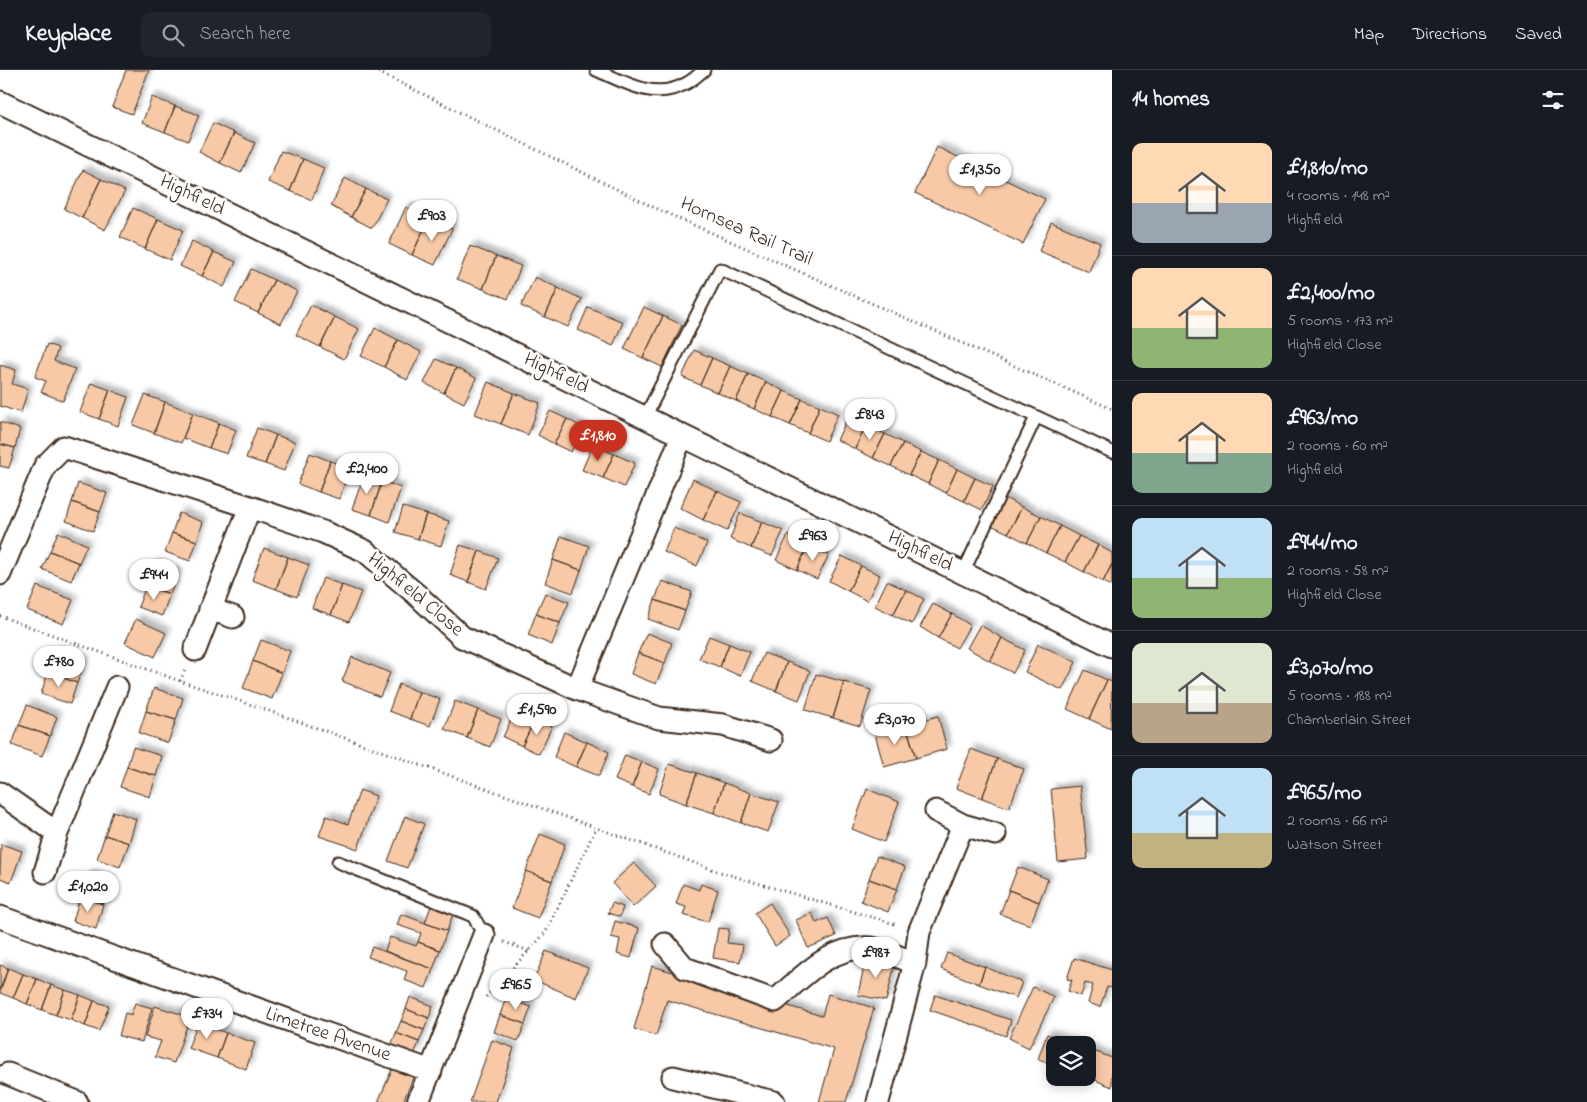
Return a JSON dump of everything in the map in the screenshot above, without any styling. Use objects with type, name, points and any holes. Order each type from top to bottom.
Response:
[{"type":"street","name":"Highfield","points":[[0,102],[1112,646]]},
{"type":"street","points":[[577,689],[682,436]]},
{"type":"street","name":"Highfield Close","points":[[0,574],[45,466],[64,448],[250,507],[323,532],[365,551],[416,594],[462,637],[577,689],[659,718],[723,725],[771,740]]},
{"type":"street","points":[[195,650],[250,507]]},
{"type":"street","points":[[210,609],[233,617]]},
{"type":"street","points":[[45,872],[57,833],[117,686]]},
{"type":"street","points":[[0,793],[57,833]]},
{"type":"street","points":[[936,811],[963,825],[995,834]]},
{"type":"street","points":[[878,1102],[915,963],[919,932],[963,825]]},
{"type":"street","name":"Limetree Avenue","points":[[0,917],[431,1071]]},
{"type":"street","points":[[418,1102],[484,935]]},
{"type":"street","points":[[664,944],[685,968],[775,1001],[809,970],[840,952],[871,948],[915,963]]},
{"type":"street","points":[[8,1074],[77,1102]]},
{"type":"street","points":[[673,1077],[774,1102]]},
{"type":"lane","points":[[596,70],[647,91],[669,90],[686,84],[704,70]]},
{"type":"lane","points":[[644,417],[720,269],[1112,452]]},
{"type":"lane","points":[[963,572],[1036,417]]},
{"type":"lane","points":[[338,862],[474,916],[484,935]]},
{"type":"path","name":"Hornsea Rail Trail","points":[[374,70],[655,208],[1112,409]]},
{"type":"path","points":[[0,616],[720,872],[919,932]]},
{"type":"path","points":[[484,999],[546,932],[596,828]]},
{"type":"building","points":[[126,70],[149,70],[132,114],[112,107]]},
{"type":"building","points":[[152,97],[175,106],[165,132],[142,123]]},
{"type":"building","points":[[175,106],[199,115],[188,141],[165,132]]},
{"type":"building","points":[[213,123],[234,133],[220,163],[199,152]]},
{"type":"building","points":[[234,133],[255,143],[241,173],[220,163]]},
{"type":"building","points":[[937,147],[1045,199],[1023,244],[915,193]]},
{"type":"building","points":[[281,151],[303,159],[290,191],[268,182]]},
{"type":"building","points":[[303,159],[324,168],[312,200],[290,191]]},
{"type":"building","points":[[83,170],[101,179],[82,218],[64,209]]},
{"type":"building","points":[[345,178],[366,189],[351,217],[331,206]]},
{"type":"building","points":[[101,179],[125,191],[105,230],[82,218]]},
{"type":"building","points":[[366,189],[387,199],[372,228],[351,217]]},
{"type":"building","points":[[406,207],[429,218],[412,255],[389,244]]},
{"type":"building","points":[[133,208],[158,219],[145,249],[120,237]]},
{"type":"building","points":[[429,218],[452,229],[435,265],[412,255]]},
{"type":"building","points":[[158,219],[183,230],[170,260],[145,249]]},
{"type":"building","points":[[1051,222],[1100,243],[1089,272],[1039,251]]},
{"type":"building","points":[[192,241],[214,252],[202,276],[180,266]]},
{"type":"building","points":[[470,246],[496,256],[483,289],[457,279]]},
{"type":"building","points":[[214,252],[236,262],[224,287],[202,276]]},
{"type":"building","points":[[496,256],[521,266],[508,299],[483,289]]},
{"type":"building","points":[[251,269],[274,280],[258,313],[235,302]]},
{"type":"building","points":[[535,277],[558,288],[545,317],[521,306]]},
{"type":"building","points":[[274,280],[297,291],[281,324],[258,313]]},
{"type":"building","points":[[558,288],[582,299],[568,327],[545,317]]},
{"type":"building","points":[[311,305],[335,317],[320,347],[296,335]]},
{"type":"building","points":[[588,307],[623,322],[613,346],[578,330]]},
{"type":"building","points":[[644,307],[663,316],[643,358],[624,349]]},
{"type":"building","points":[[663,316],[682,325],[662,367],[643,358]]},
{"type":"building","points":[[335,317],[359,329],[344,359],[320,347]]},
{"type":"building","points":[[375,328],[398,340],[384,367],[361,356]]},
{"type":"building","points":[[398,340],[421,352],[407,380],[384,367]]},
{"type":"building","points":[[47,344],[58,348],[54,361],[75,369],[63,401],[41,392],[46,381],[35,377]]},
{"type":"building","points":[[694,350],[712,358],[700,385],[682,377]]},
{"type":"building","points":[[712,358],[730,366],[718,393],[700,385]]},
{"type":"building","points":[[436,359],[456,368],[444,393],[424,383]]},
{"type":"building","points":[[0,365],[16,370],[12,384],[28,389],[21,413],[0,406]]},
{"type":"building","points":[[730,366],[748,374],[736,401],[718,393]]},
{"type":"building","points":[[456,368],[476,378],[464,403],[444,393]]},
{"type":"building","points":[[748,374],[766,382],[754,409],[736,401]]},
{"type":"building","points":[[488,382],[514,393],[501,424],[475,414]]},
{"type":"building","points":[[766,382],[784,391],[772,417],[754,409]]},
{"type":"building","points":[[91,383],[110,390],[99,419],[80,412]]},
{"type":"building","points":[[110,390],[128,397],[118,426],[99,419]]},
{"type":"building","points":[[784,391],[802,399],[790,425],[772,417]]},
{"type":"building","points":[[514,393],[540,403],[528,435],[501,424]]},
{"type":"building","points":[[145,395],[165,402],[154,433],[133,425]]},
{"type":"building","points":[[802,399],[820,406],[808,433],[790,425]]},
{"type":"building","points":[[165,402],[193,413],[181,443],[154,433]]},
{"type":"building","points":[[820,406],[838,414],[826,441],[808,433]]},
{"type":"building","points":[[550,411],[567,419],[554,444],[538,435]]},
{"type":"building","points":[[193,413],[219,423],[209,448],[183,438]]},
{"type":"building","points":[[848,417],[866,425],[855,449],[837,440]]},
{"type":"building","points":[[567,419],[583,428],[571,452],[554,444]]},
{"type":"building","points":[[0,422],[20,429],[15,448],[0,444]]},
{"type":"building","points":[[219,423],[236,430],[227,454],[209,448]]},
{"type":"building","points":[[866,425],[885,434],[873,458],[855,449]]},
{"type":"building","points":[[257,428],[276,435],[265,464],[246,458]]},
{"type":"building","points":[[885,434],[903,443],[891,466],[873,458]]},
{"type":"building","points":[[276,435],[295,442],[284,471],[265,464]]},
{"type":"building","points":[[903,443],[921,452],[909,475],[891,466]]},
{"type":"building","points":[[0,444],[15,448],[9,468],[0,466]]},
{"type":"building","points":[[593,445],[614,454],[603,478],[582,470]]},
{"type":"building","points":[[921,452],[939,460],[928,484],[909,475]]},
{"type":"building","points":[[310,453],[330,461],[319,492],[298,484]]},
{"type":"building","points":[[614,454],[635,463],[624,487],[603,478]]},
{"type":"building","points":[[939,460],[957,469],[946,493],[928,484]]},
{"type":"building","points":[[330,461],[350,468],[339,499],[319,492]]},
{"type":"building","points":[[957,469],[975,478],[964,501],[946,493]]},
{"type":"building","points":[[364,475],[382,481],[371,515],[352,509]]},
{"type":"building","points":[[975,478],[993,486],[982,510],[964,501]]},
{"type":"building","points":[[693,479],[717,491],[703,520],[680,508]]},
{"type":"building","points":[[382,481],[401,488],[389,522],[371,515]]},
{"type":"building","points":[[78,483],[107,493],[100,512],[72,502]]},
{"type":"building","points":[[717,491],[741,502],[727,531],[703,520]]},
{"type":"building","points":[[1003,497],[1022,507],[1008,533],[989,524]]},
{"type":"building","points":[[72,502],[100,512],[93,531],[66,521]]},
{"type":"building","points":[[403,507],[426,514],[418,539],[395,532]]},
{"type":"building","points":[[1022,507],[1041,516],[1027,543],[1008,533]]},
{"type":"building","points":[[179,513],[203,522],[197,541],[172,533]]},
{"type":"building","points":[[740,513],[762,522],[751,548],[730,539]]},
{"type":"building","points":[[426,514],[449,521],[441,546],[418,539]]},
{"type":"building","points":[[1041,516],[1060,526],[1046,553],[1027,543]]},
{"type":"building","points":[[762,522],[783,531],[772,556],[751,548]]},
{"type":"building","points":[[1060,526],[1079,536],[1065,562],[1046,553]]},
{"type":"building","points":[[674,528],[707,543],[697,566],[664,552]]},
{"type":"building","points":[[58,532],[87,545],[79,563],[50,551]]},
{"type":"building","points":[[172,533],[197,541],[190,561],[165,552]]},
{"type":"building","points":[[788,535],[808,545],[797,570],[776,560]]},
{"type":"building","points":[[561,536],[589,546],[581,570],[553,560]]},
{"type":"building","points":[[1079,536],[1098,545],[1084,572],[1065,562]]},
{"type":"building","points":[[460,545],[479,551],[468,582],[450,575]]},
{"type":"building","points":[[808,545],[829,555],[817,579],[797,570]]},
{"type":"building","points":[[1098,545],[1112,553],[1112,564],[1103,582],[1084,572]]},
{"type":"building","points":[[264,548],[288,557],[276,589],[252,580]]},
{"type":"building","points":[[50,551],[79,563],[71,581],[42,569]]},
{"type":"building","points":[[479,551],[498,558],[486,589],[468,582]]},
{"type":"building","points":[[842,556],[861,566],[848,591],[829,581]]},
{"type":"building","points":[[288,557],[309,565],[297,597],[276,589]]},
{"type":"building","points":[[553,560],[581,570],[573,593],[545,583]]},
{"type":"building","points":[[154,564],[178,573],[170,594],[146,586]]},
{"type":"building","points":[[1112,564],[1112,586],[1103,582]]},
{"type":"building","points":[[861,566],[880,575],[867,601],[848,591]]},
{"type":"building","points":[[323,578],[342,585],[331,615],[312,608]]},
{"type":"building","points":[[662,581],[692,592],[685,611],[655,600]]},
{"type":"building","points":[[887,581],[906,590],[893,615],[875,606]]},
{"type":"building","points":[[342,585],[361,592],[349,622],[331,615]]},
{"type":"building","points":[[37,586],[73,600],[63,624],[27,610]]},
{"type":"building","points":[[146,586],[170,594],[162,616],[138,607]]},
{"type":"building","points":[[906,590],[924,599],[912,624],[893,615]]},
{"type":"building","points":[[545,593],[569,602],[560,623],[536,614]]},
{"type":"building","points":[[655,600],[685,611],[678,630],[648,619]]},
{"type":"building","points":[[933,604],[952,614],[938,638],[920,627]]},
{"type":"building","points":[[536,614],[560,623],[552,645],[528,635]]},
{"type":"building","points":[[952,614],[970,625],[957,648],[938,638]]},
{"type":"building","points":[[136,619],[166,633],[155,657],[125,643]]},
{"type":"building","points":[[980,625],[1002,638],[990,661],[967,648]]},
{"type":"building","points":[[647,633],[672,643],[665,663],[638,653]]},
{"type":"building","points":[[709,636],[729,644],[720,667],[699,659]]},
{"type":"building","points":[[1002,638],[1025,650],[1013,673],[990,661]]},
{"type":"building","points":[[261,640],[290,651],[282,673],[253,661]]},
{"type":"building","points":[[729,644],[750,652],[740,676],[720,667]]},
{"type":"building","points":[[1038,644],[1076,662],[1062,690],[1025,672]]},
{"type":"building","points":[[56,651],[85,661],[77,683],[48,672]]},
{"type":"building","points":[[638,653],[665,663],[656,684],[631,674]]},
{"type":"building","points":[[764,653],[787,662],[776,691],[752,681]]},
{"type":"building","points":[[352,657],[390,673],[380,697],[342,681]]},
{"type":"building","points":[[253,661],[282,673],[272,699],[243,688]]},
{"type":"building","points":[[787,662],[810,671],[799,700],[776,691]]},
{"type":"building","points":[[1085,670],[1107,680],[1089,719],[1067,709]]},
{"type":"building","points":[[48,672],[77,683],[70,704],[41,694]]},
{"type":"building","points":[[816,674],[844,682],[833,718],[805,710]]},
{"type":"building","points":[[1107,680],[1112,682],[1111,729],[1089,719]]},
{"type":"building","points":[[844,682],[871,690],[860,726],[833,718]]},
{"type":"building","points":[[399,684],[419,692],[410,719],[389,711]]},
{"type":"building","points":[[154,688],[183,698],[176,720],[146,711]]},
{"type":"building","points":[[419,692],[440,699],[430,726],[410,719]]},
{"type":"building","points":[[455,701],[478,710],[467,738],[444,729]]},
{"type":"building","points":[[27,705],[57,717],[50,736],[19,725]]},
{"type":"building","points":[[516,709],[535,719],[522,746],[503,737]]},
{"type":"building","points":[[478,710],[501,719],[490,747],[467,738]]},
{"type":"building","points":[[146,711],[176,720],[168,743],[139,733]]},
{"type":"building","points":[[938,716],[947,749],[916,758],[906,725]]},
{"type":"building","points":[[535,719],[552,726],[539,754],[522,746]]},
{"type":"building","points":[[19,725],[50,736],[42,756],[12,745]]},
{"type":"building","points":[[906,725],[916,758],[884,767],[875,734]]},
{"type":"building","points":[[564,732],[587,742],[576,767],[554,757]]},
{"type":"building","points":[[587,742],[609,752],[599,776],[576,767]]},
{"type":"building","points":[[133,747],[162,756],[156,776],[127,767]]},
{"type":"building","points":[[971,749],[997,759],[982,798],[956,788]]},
{"type":"building","points":[[625,755],[642,762],[632,787],[615,780]]},
{"type":"building","points":[[997,759],[1024,769],[1009,808],[982,798]]},
{"type":"building","points":[[642,762],[659,769],[649,794],[632,787]]},
{"type":"building","points":[[669,764],[697,773],[686,804],[659,794]]},
{"type":"building","points":[[127,767],[156,776],[150,797],[120,787]]},
{"type":"building","points":[[697,773],[724,783],[714,813],[686,804]]},
{"type":"building","points":[[724,783],[751,793],[741,823],[714,813]]},
{"type":"building","points":[[1080,786],[1088,859],[1058,862],[1051,789]]},
{"type":"building","points":[[867,789],[899,802],[884,842],[852,829]]},
{"type":"building","points":[[360,790],[376,796],[358,849],[319,836],[326,816],[348,824]]},
{"type":"building","points":[[751,793],[779,802],[768,832],[741,823]]},
{"type":"building","points":[[113,811],[136,819],[129,843],[105,835]]},
{"type":"building","points":[[405,816],[424,824],[407,868],[388,861]]},
{"type":"building","points":[[540,834],[565,844],[552,881],[526,871]]},
{"type":"building","points":[[105,835],[129,843],[120,867],[97,859]]},
{"type":"building","points":[[1,844],[22,851],[11,882],[0,878]]},
{"type":"building","points":[[877,856],[905,867],[897,889],[869,879]]},
{"type":"building","points":[[634,863],[656,886],[633,907],[612,883]]},
{"type":"building","points":[[1018,867],[1048,879],[1039,902],[1009,890]]},
{"type":"building","points":[[526,871],[552,881],[538,918],[512,908]]},
{"type":"building","points":[[88,873],[111,880],[103,904],[80,897]]},
{"type":"building","points":[[869,879],[897,889],[888,912],[861,901]]},
{"type":"building","points":[[683,884],[699,890],[701,884],[718,890],[708,922],[683,915],[686,907],[676,904]]},
{"type":"building","points":[[1009,890],[1039,902],[1030,925],[1000,914]]},
{"type":"building","points":[[80,897],[103,904],[96,929],[73,921]]},
{"type":"building","points":[[612,903],[623,907],[620,917],[608,913]]},
{"type":"building","points":[[770,903],[790,936],[775,946],[755,913]]},
{"type":"building","points":[[431,906],[453,914],[447,931],[425,923]]},
{"type":"building","points":[[812,913],[816,923],[828,918],[836,936],[808,948],[796,920]]},
{"type":"building","points":[[401,914],[447,931],[440,950],[418,942],[421,933],[397,925]]},
{"type":"building","points":[[615,921],[639,928],[631,958],[617,954],[620,939],[611,937]]},
{"type":"building","points":[[718,928],[729,929],[727,943],[743,945],[740,962],[713,958]]},
{"type":"building","points":[[390,937],[416,946],[418,942],[440,950],[433,969],[385,951]]},
{"type":"building","points":[[372,947],[433,969],[426,988],[404,980],[407,971],[368,957]]},
{"type":"building","points":[[546,951],[588,968],[576,998],[534,980]]},
{"type":"building","points":[[947,953],[985,967],[979,984],[941,969]]},
{"type":"building","points":[[866,957],[895,964],[886,1001],[858,995]]},
{"type":"building","points":[[1074,958],[1112,970],[1112,988],[1107,987],[1100,1007],[1088,1003],[1093,985],[1085,983],[1081,996],[1068,991],[1072,980],[1067,979]]},
{"type":"building","points":[[0,965],[8,968],[0,990]]},
{"type":"building","points":[[652,966],[822,1016],[828,994],[874,1008],[846,1102],[819,1102],[834,1049],[667,1000],[656,1036],[634,1029]]},
{"type":"building","points":[[985,967],[1022,982],[1016,998],[979,984]]},
{"type":"building","points":[[8,968],[23,974],[13,998],[0,993]]},
{"type":"building","points":[[23,974],[37,979],[27,1004],[13,998]]},
{"type":"building","points":[[37,979],[51,985],[42,1010],[27,1004]]},
{"type":"building","points":[[51,985],[65,990],[56,1015],[42,1010]]},
{"type":"building","points":[[1033,987],[1054,997],[1029,1048],[1009,1038]]},
{"type":"building","points":[[65,990],[80,995],[71,1020],[56,1015]]},
{"type":"building","points":[[80,995],[94,1001],[85,1026],[71,1020]]},
{"type":"building","points":[[935,995],[1011,1020],[1006,1036],[930,1010]]},
{"type":"building","points":[[410,997],[433,1006],[429,1018],[406,1009]]},
{"type":"building","points":[[506,998],[531,1007],[525,1024],[500,1015]]},
{"type":"building","points":[[94,1001],[109,1006],[99,1031],[85,1026]]},
{"type":"building","points":[[135,1003],[152,1008],[142,1042],[119,1036],[125,1013],[131,1015]]},
{"type":"building","points":[[155,1006],[190,1017],[174,1063],[155,1057],[161,1041],[145,1037]]},
{"type":"building","points":[[406,1009],[429,1018],[424,1030],[401,1021]]},
{"type":"building","points":[[500,1015],[525,1024],[518,1041],[494,1032]]},
{"type":"building","points":[[401,1021],[424,1030],[419,1042],[396,1033]]},
{"type":"building","points":[[198,1022],[226,1033],[217,1058],[188,1048]]},
{"type":"building","points":[[226,1033],[255,1043],[246,1069],[217,1058]]},
{"type":"building","points":[[396,1033],[419,1042],[414,1055],[391,1046]]},
{"type":"building","points":[[1046,1037],[1046,1062],[1038,1059]]},
{"type":"building","points":[[492,1040],[514,1048],[496,1102],[470,1102]]},
{"type":"building","points":[[1096,1052],[1112,1058],[1112,1087],[1096,1080]]},
{"type":"building","points":[[393,1067],[414,1076],[403,1102],[378,1102]]}]
